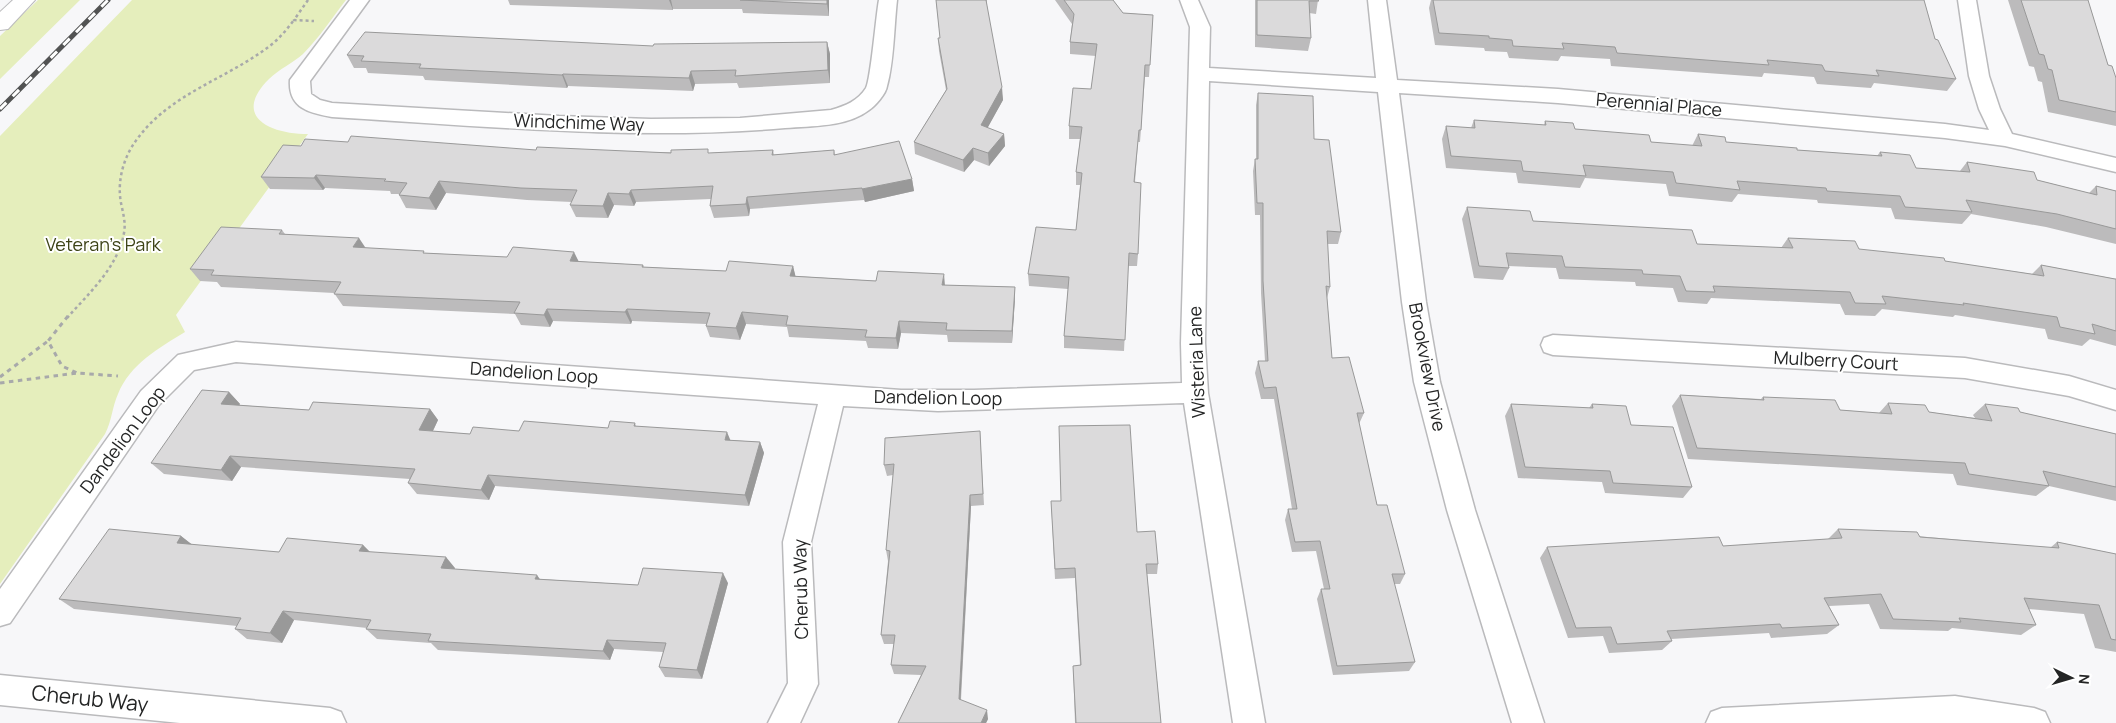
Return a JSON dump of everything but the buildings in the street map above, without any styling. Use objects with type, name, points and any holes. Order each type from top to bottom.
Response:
[{"type":"street","points":[[0,24],[25,0]]},
{"type":"street","name":"Windchime Way","points":[[360,0],[300,80],[298,90],[303,99],[310,104],[332,110],[576,124],[666,126],[740,125],[812,120],[841,115],[863,105],[874,93],[880,80],[888,0]]},
{"type":"street","name":"Wisteria Lane","points":[[1189,0],[1200,27],[1194,343],[1195,393],[1220,558],[1249,723]]},
{"type":"street","name":"Brookview Drive","points":[[1377,0],[1414,302],[1427,382],[1437,426],[1461,510],[1528,723]]},
{"type":"street","points":[[1967,0],[1971,12],[1978,73],[1989,108],[2005,139]]},
{"type":"street","name":"Perennial Place","points":[[1198,74],[1619,101],[1946,131],[2005,139],[2116,165]]},
{"type":"street","name":"Mulberry Court","points":[[1553,345],[1965,368],[2069,386],[2116,400]]},
{"type":"street","name":"Dandelion Loop","points":[[0,613],[150,398],[187,362],[236,352],[833,395],[950,401],[1149,392],[1195,393]]},
{"type":"street","name":"Cherub Way","points":[[784,723],[803,684],[797,542],[833,395]]},
{"type":"street","name":"Cherub Way","points":[[0,690],[330,723]]},
{"type":"street","points":[[1722,723],[1955,712],[2034,723]]},
{"type":"path","points":[[0,377],[48,340],[59,325],[101,282],[115,259],[124,236],[126,223],[120,198],[124,165],[130,149],[139,136],[155,118],[180,98],[270,45],[294,20],[308,0]]},
{"type":"path","points":[[294,20],[319,21]]},
{"type":"path","points":[[48,340],[62,366],[77,373]]},
{"type":"path","points":[[0,383],[77,373],[118,376]]},
{"type":"green space","points":[[38,0],[80,0],[0,79],[0,36]]},
{"type":"green space","name":"Veteran's Park","points":[[132,0],[346,0],[303,54],[269,79],[258,92],[254,104],[255,113],[260,121],[269,127],[281,131],[308,134],[176,315],[185,332],[146,358],[123,383],[105,434],[0,584],[0,136]]},
{"type":"railway","points":[[0,109],[108,0]]}]
